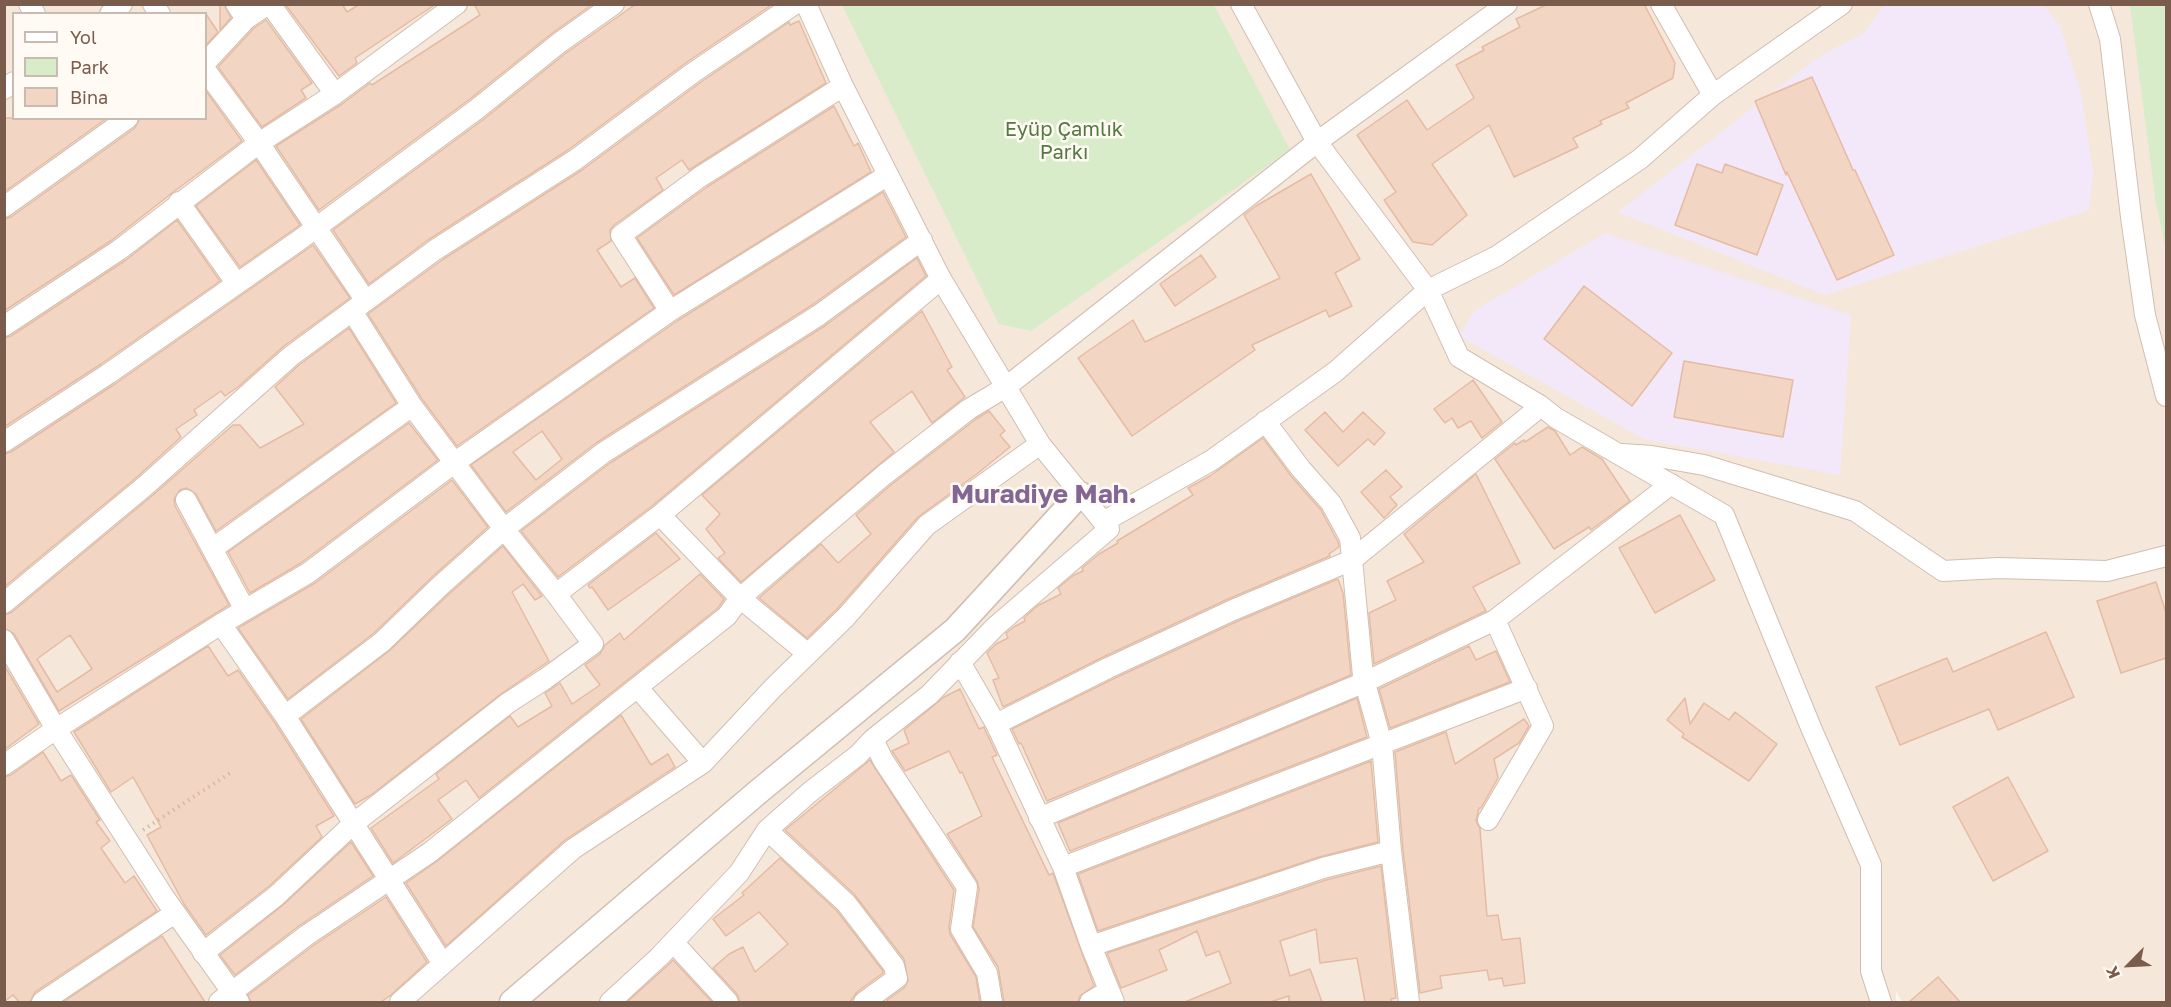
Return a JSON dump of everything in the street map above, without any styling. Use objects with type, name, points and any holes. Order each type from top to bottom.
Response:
[{"type":"street","points":[[207,61],[241,12],[269,4],[335,94]]},
{"type":"street","points":[[4,326],[119,250],[259,143],[335,94],[457,4]]},
{"type":"street","points":[[4,442],[108,374],[315,228],[477,109],[559,43],[614,4]]},
{"type":"street","points":[[4,603],[145,486],[291,356],[435,250],[575,160],[694,72],[795,4]]},
{"type":"street","points":[[610,1002],[673,942],[739,873],[766,830],[858,755],[873,739],[929,695],[996,626],[1109,529],[1040,444],[941,279],[843,86],[806,4]]},
{"type":"street","points":[[1241,4],[1317,142],[1428,290],[1459,357],[1541,406],[1556,418],[1725,515],[1812,730],[1871,865],[1871,971],[1881,1002]]},
{"type":"street","points":[[4,640],[56,729],[175,913],[203,952],[230,999],[307,935],[429,853],[638,688],[727,616],[740,598],[884,475],[969,409],[1006,387],[1317,142],[1507,4]]},
{"type":"street","points":[[1661,4],[1713,95]]},
{"type":"street","points":[[1103,522],[1212,460],[1335,372],[1428,290],[1497,256],[1631,165],[1713,95],[1842,4]]},
{"type":"street","points":[[2099,4],[2110,39],[2145,315],[2166,396]]},
{"type":"street","points":[[203,952],[276,896],[353,824],[508,703],[593,644],[412,405],[315,228],[259,143],[207,72]]},
{"type":"street","points":[[670,311],[621,235],[700,177],[843,86]]},
{"type":"street","points":[[4,207],[125,120]]},
{"type":"street","points":[[4,765],[56,729],[221,624],[308,573],[454,463],[670,311],[888,175]]},
{"type":"street","points":[[179,202],[237,284]]},
{"type":"street","points":[[285,716],[382,642],[504,529],[603,453],[819,315],[922,240]]},
{"type":"street","points":[[556,594],[660,515],[941,279]]},
{"type":"street","points":[[213,549],[412,405]]},
{"type":"street","points":[[996,724],[1108,668],[1233,610],[1352,560],[1541,406]]},
{"type":"street","points":[[1265,421],[1301,469],[1331,503],[1350,537],[1365,682],[1382,744],[1391,851],[1409,1002]]},
{"type":"street","points":[[400,1002],[573,849],[703,763],[773,688],[846,617],[927,525],[1040,444]]},
{"type":"street","points":[[1618,454],[1652,456],[1704,465],[1855,511],[1943,571],[1998,568],[2107,571],[2166,556]]},
{"type":"street","points":[[1039,818],[1365,682],[1495,620],[1671,484]]},
{"type":"street","points":[[512,1002],[758,792],[955,630],[1080,494]]},
{"type":"street","points":[[186,500],[245,610]]},
{"type":"street","points":[[660,515],[740,598],[808,654]]},
{"type":"street","points":[[1488,820],[1543,726],[1495,620]]},
{"type":"street","points":[[221,624],[285,716],[443,964]]},
{"type":"street","points":[[960,662],[996,724],[1063,867],[1090,946],[1112,997],[1090,1002]]},
{"type":"street","points":[[638,688],[703,763]]},
{"type":"street","points":[[1063,867],[1527,688]]},
{"type":"street","points":[[873,739],[882,760],[967,887],[961,929],[987,973],[992,1002]]},
{"type":"street","points":[[766,830],[846,903],[894,966],[897,978],[864,1002]]},
{"type":"street","points":[[1090,946],[1323,868],[1391,851]]},
{"type":"street","points":[[42,1002],[175,913]]},
{"type":"street","points":[[673,942],[728,1002]]},
{"type":"path","points":[[128,840],[230,773]]},
{"type":"shaded area","points":[[5,5],[2166,5],[2166,1002],[1902,1002],[1896,991],[1896,1002],[5,1002]]},
{"type":"shaded area","points":[[1884,5],[2044,5],[2060,26],[2081,93],[2093,173],[2089,210],[1825,295],[1618,212],[1817,58],[1864,33]]},
{"type":"shaded area","points":[[1605,233],[1851,315],[1840,475],[1644,439],[1459,336],[1474,311]]},
{"type":"green space","name":"Eyüp Çamlık Parkı","points":[[842,5],[1214,5],[1290,150],[1031,331],[999,324]]},
{"type":"green space","points":[[2130,5],[2166,5],[2166,249],[2156,204]]},
{"type":"building","points":[[220,4],[224,4],[231,18],[220,30]]},
{"type":"building","points":[[285,4],[342,4],[347,12],[360,4],[436,4],[355,58],[357,63],[339,76]]},
{"type":"building","points":[[474,4],[593,4],[551,34],[470,99],[319,210],[276,146],[342,104],[370,83],[372,85],[480,15]]},
{"type":"building","points":[[636,4],[773,4],[687,62],[568,150],[428,240],[369,284],[333,230],[484,119],[566,53]]},
{"type":"building","points":[[1548,4],[1644,4],[1675,63],[1673,78],[1626,103],[1629,108],[1600,121],[1602,124],[1573,138],[1578,147],[1514,177],[1489,125],[1432,164],[1467,215],[1432,245],[1413,242],[1384,200],[1396,192],[1357,135],[1407,100],[1427,130],[1474,98],[1456,65],[1484,50],[1482,47],[1520,27],[1516,19]]},
{"type":"building","points":[[207,16],[218,32],[207,44]]},
{"type":"building","points":[[266,20],[312,83],[301,90],[306,98],[262,127],[218,67],[254,28]]},
{"type":"building","points":[[799,21],[826,83],[689,170],[682,160],[656,178],[663,190],[614,225],[610,230],[611,241],[597,250],[621,287],[635,278],[654,308],[457,446],[422,399],[368,314],[442,260],[582,170],[701,82],[789,22],[790,25]]},
{"type":"building","points":[[1812,77],[1894,255],[1837,280],[1787,172],[1786,175],[1755,101]]},
{"type":"building","points":[[207,92],[242,141],[112,240],[4,311],[4,219],[11,217],[135,128],[139,120],[207,120]]},
{"type":"building","points":[[834,106],[854,146],[858,143],[871,172],[674,295],[637,238],[707,187]]},
{"type":"building","points":[[4,118],[12,118],[12,120],[104,120],[4,192]]},
{"type":"building","points":[[256,160],[300,225],[240,267],[196,206]]},
{"type":"building","points":[[1697,164],[1722,173],[1725,164],[1783,185],[1757,255],[1675,225]]},
{"type":"building","points":[[1311,174],[1360,259],[1335,273],[1352,306],[1329,317],[1326,310],[1252,345],[1255,350],[1132,436],[1078,358],[1133,320],[1145,342],[1280,278],[1244,215]]},
{"type":"building","points":[[883,192],[906,237],[812,305],[596,443],[506,512],[471,465],[677,321]],"holes":[[[542,431],[562,459],[536,480],[513,452]]]},
{"type":"building","points":[[177,220],[220,281],[101,364],[4,427],[4,338],[11,336],[126,260]]},
{"type":"building","points":[[313,245],[350,298],[284,346],[238,387],[225,396],[221,391],[194,410],[197,415],[176,429],[181,437],[137,477],[4,587],[4,454],[11,452],[115,384]]},
{"type":"building","points":[[1201,255],[1216,277],[1175,306],[1160,284]]},
{"type":"building","points":[[917,258],[926,276],[652,506],[558,577],[521,531],[610,463],[826,325]]},
{"type":"building","points":[[1584,286],[1672,353],[1632,406],[1544,339]]},
{"type":"building","points":[[922,311],[952,367],[947,370],[965,397],[932,423],[912,391],[870,422],[894,452],[741,582],[718,558],[725,553],[706,529],[720,514],[702,495]]},
{"type":"building","points":[[349,328],[396,403],[216,531],[196,494],[187,488],[180,490],[174,499],[175,506],[229,605],[59,711],[14,634],[4,628],[4,615],[12,612],[233,425],[240,425],[260,448],[304,424],[275,387],[299,365]],"holes":[[[70,635],[92,669],[57,692],[37,659]]]},
{"type":"building","points":[[1684,361],[1793,380],[1783,437],[1674,417]]},
{"type":"building","points":[[1473,380],[1502,422],[1482,438],[1471,421],[1458,428],[1452,418],[1445,423],[1434,409]]},
{"type":"building","points":[[989,411],[1005,431],[1000,435],[1010,447],[918,517],[837,609],[807,638],[759,598],[821,544],[838,563],[871,534],[856,515],[892,484]]},
{"type":"building","points":[[1325,412],[1343,432],[1363,412],[1385,433],[1374,445],[1368,439],[1338,466],[1305,430]]},
{"type":"building","points":[[409,423],[438,460],[301,563],[250,593],[228,552]]},
{"type":"building","points":[[1548,427],[1555,431],[1570,455],[1582,447],[1602,459],[1630,501],[1591,530],[1589,527],[1554,549],[1495,459],[1515,443],[1516,445],[1524,440],[1525,442]]},
{"type":"building","points":[[1263,438],[1291,476],[1321,510],[1339,547],[1329,554],[1330,556],[1228,599],[1103,657],[1003,707],[993,680],[999,678],[987,653],[996,644],[1008,638],[1006,633],[1025,621],[1024,618],[1037,606],[1061,594],[1058,588],[1083,571],[1082,568],[1099,554],[1193,495],[1188,488],[1210,476]]},
{"type":"building","points":[[1386,470],[1402,487],[1390,497],[1397,505],[1384,518],[1361,492]]},
{"type":"building","points":[[1476,474],[1520,563],[1473,587],[1486,611],[1374,664],[1369,613],[1396,600],[1387,581],[1424,562],[1404,534]]},
{"type":"building","points":[[452,480],[488,527],[374,633],[288,699],[238,628],[315,583]]},
{"type":"building","points":[[1680,515],[1715,580],[1655,613],[1619,548]]},
{"type":"building","points":[[656,533],[680,559],[608,610],[592,587],[588,585]]},
{"type":"building","points":[[503,546],[542,596],[535,600],[523,584],[512,592],[549,661],[501,694],[371,795],[355,804],[301,719],[389,651]]},
{"type":"building","points":[[700,574],[724,599],[718,608],[479,798],[466,780],[438,800],[452,819],[393,863],[371,828],[439,779],[436,774],[510,716],[518,727],[552,706],[545,693],[560,683],[572,704],[600,685],[585,665],[600,654],[605,645],[620,633],[624,640]]},
{"type":"building","points":[[1338,579],[1343,593],[1351,675],[1047,801],[1021,743],[1019,744],[1012,729],[1238,621]]},
{"type":"building","points":[[2156,582],[2166,613],[2166,658],[2121,673],[2097,601]]},
{"type":"building","points":[[2046,632],[2074,697],[1998,730],[1989,709],[1900,745],[1876,687],[1947,658],[1953,672]]},
{"type":"building","points":[[208,646],[228,676],[238,670],[334,816],[316,826],[322,837],[268,887],[206,935],[184,904],[147,835],[161,827],[133,777],[111,792],[74,732]]},
{"type":"building","points":[[1469,646],[1476,660],[1496,651],[1510,682],[1390,728],[1379,689]]},
{"type":"building","points":[[4,665],[39,724],[4,750]]},
{"type":"building","points":[[960,689],[979,729],[984,727],[997,755],[992,757],[1049,875],[1053,873],[1094,986],[1080,996],[1078,1002],[1004,1002],[998,967],[973,927],[979,889],[977,881],[947,834],[982,816],[962,772],[960,773],[949,751],[905,771],[892,751],[909,743],[904,730],[944,697]]},
{"type":"building","points":[[1357,698],[1367,737],[1070,851],[1058,823]]},
{"type":"building","points":[[1685,698],[1690,724],[1704,703],[1729,720],[1735,712],[1777,744],[1749,781],[1682,737],[1684,734],[1667,720]]},
{"type":"building","points":[[621,715],[651,765],[668,754],[675,767],[565,840],[446,946],[406,883],[436,862]]},
{"type":"building","points":[[1524,719],[1529,726],[1519,743],[1494,759],[1498,778],[1479,808],[1476,821],[1480,829],[1487,916],[1498,915],[1502,940],[1520,938],[1525,983],[1504,986],[1502,978],[1489,980],[1487,970],[1440,976],[1442,988],[1420,993],[1403,850],[1395,752],[1446,732],[1455,764]]},
{"type":"building","points":[[43,752],[61,781],[71,775],[95,812],[100,820],[96,822],[110,841],[101,848],[125,883],[134,876],[157,911],[35,992],[30,1002],[19,1002],[13,995],[4,1002],[4,777],[11,775]]},
{"type":"building","points":[[870,760],[954,890],[950,934],[976,977],[980,1002],[888,1002],[887,1000],[904,988],[908,981],[904,959],[854,894],[785,830]]},
{"type":"building","points":[[1371,761],[1378,842],[1319,857],[1098,931],[1078,874]]},
{"type":"building","points":[[2008,777],[2048,851],[1993,881],[1953,807]]},
{"type":"building","points":[[351,842],[373,876],[300,925],[235,975],[220,955],[283,905]]},
{"type":"building","points":[[780,858],[837,911],[883,971],[857,992],[850,1002],[740,1002],[737,994],[713,968],[729,954],[743,947],[755,972],[788,944],[759,912],[726,936],[713,919],[744,895],[742,893]]},
{"type":"building","points":[[1381,866],[1396,998],[1391,999],[1392,1002],[1365,1002],[1357,958],[1320,963],[1316,929],[1280,941],[1290,976],[1310,969],[1322,1002],[1289,1002],[1289,996],[1270,1002],[1185,1002],[1231,983],[1219,951],[1206,956],[1197,931],[1159,950],[1167,970],[1121,988],[1107,953],[1326,880]]},
{"type":"building","points":[[386,897],[427,962],[391,995],[381,1002],[251,1002],[248,995],[314,945]]},
{"type":"building","points":[[162,936],[205,1002],[63,1002]]},
{"type":"building","points":[[673,960],[712,1002],[627,1002],[667,966]]},
{"type":"building","points":[[1938,977],[1960,1002],[1909,1002]]},
{"type":"district","name":"Muradiye Mah.","points":[[1044,495]]}]
